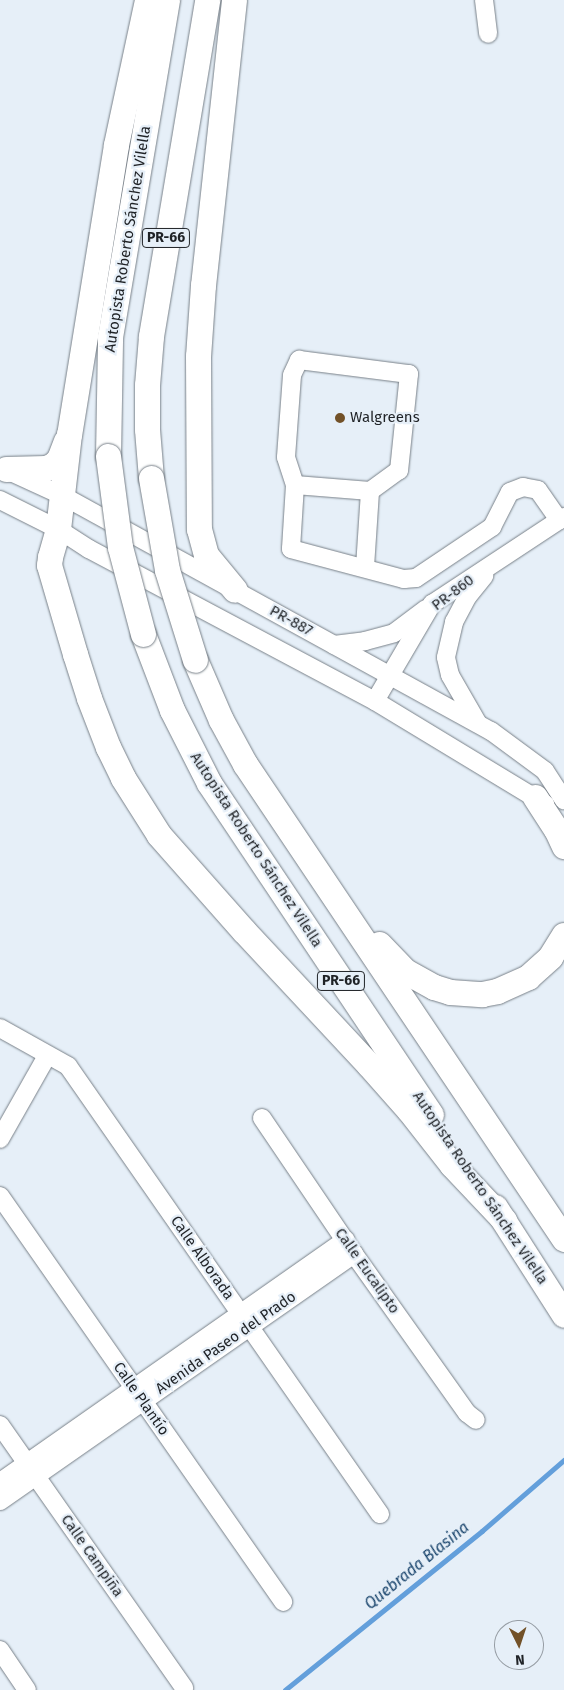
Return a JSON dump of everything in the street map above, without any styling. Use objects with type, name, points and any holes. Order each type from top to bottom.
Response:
[{"type":"highway","points":[[147,0],[116,145],[69,434],[58,529],[50,566],[72,645],[99,728],[138,804],[166,842],[244,931],[370,1065],[409,1110],[452,1165],[504,1220]]},
{"type":"highway","name":"Autopista Roberto Sánchez Vilella","points":[[167,0],[110,337],[108,456],[120,547],[143,634],[172,710],[209,784],[504,1220],[564,1315]]},
{"type":"highway","name":"PR-66","points":[[208,0],[151,336],[147,394],[151,478],[167,570],[195,660],[221,720],[245,764],[350,917],[403,1002],[564,1239]]},
{"type":"highway","points":[[234,0],[202,285],[198,356],[199,529],[206,556],[235,590]]},
{"type":"highway","points":[[3,469],[46,468],[53,465],[59,458],[69,434]]},
{"type":"highway","points":[[535,797],[556,829],[564,846]]},
{"type":"highway","points":[[350,917],[405,971],[434,987],[450,992],[468,994],[497,991],[528,977],[550,957],[564,935]]},
{"type":"street","points":[[484,0],[488,34]]},
{"type":"street","points":[[295,486],[370,491],[399,470],[409,374],[299,360],[292,375],[286,457],[295,486],[292,549],[365,567],[404,579],[416,578],[492,527],[510,492],[523,487],[538,490],[562,518]]},
{"type":"street","name":"PR-887","points":[[3,469],[62,496],[479,725],[545,771],[564,798]]},
{"type":"street","points":[[365,567],[370,491]]},
{"type":"street","name":"PR-887","points":[[0,500],[58,529],[89,549],[375,700],[535,797],[554,810],[564,822]]},
{"type":"street","name":"PR-860","points":[[375,700],[432,604],[562,518]]},
{"type":"street","points":[[479,725],[450,675],[446,657],[454,622],[468,596],[494,563]]},
{"type":"street","points":[[334,645],[365,641],[394,633],[432,604]]},
{"type":"street","name":"Calle Alborada","points":[[0,1028],[47,1056],[68,1066],[380,1514]]},
{"type":"street","points":[[0,1139],[47,1056]]},
{"type":"street","name":"Calle Eucalipto","points":[[262,1118],[467,1413],[476,1420]]},
{"type":"street","name":"Calle Plantío","points":[[0,1196],[283,1602]]},
{"type":"street","name":"Avenida Paseo del Prado","points":[[0,1501],[32,1470],[350,1247]]},
{"type":"street","name":"Calle Campiña","points":[[0,1425],[184,1688]]},
{"type":"street","name":"Avenida Paseo del Prado","points":[[0,1482],[32,1470]]},
{"type":"street","points":[[0,1650],[27,1690]]},
{"type":"waterway","name":"Quebrada Blasina","points":[[285,1690],[482,1531],[564,1460]]},
{"type":"place","name":"Walgreens","points":[[340,418]]}]
